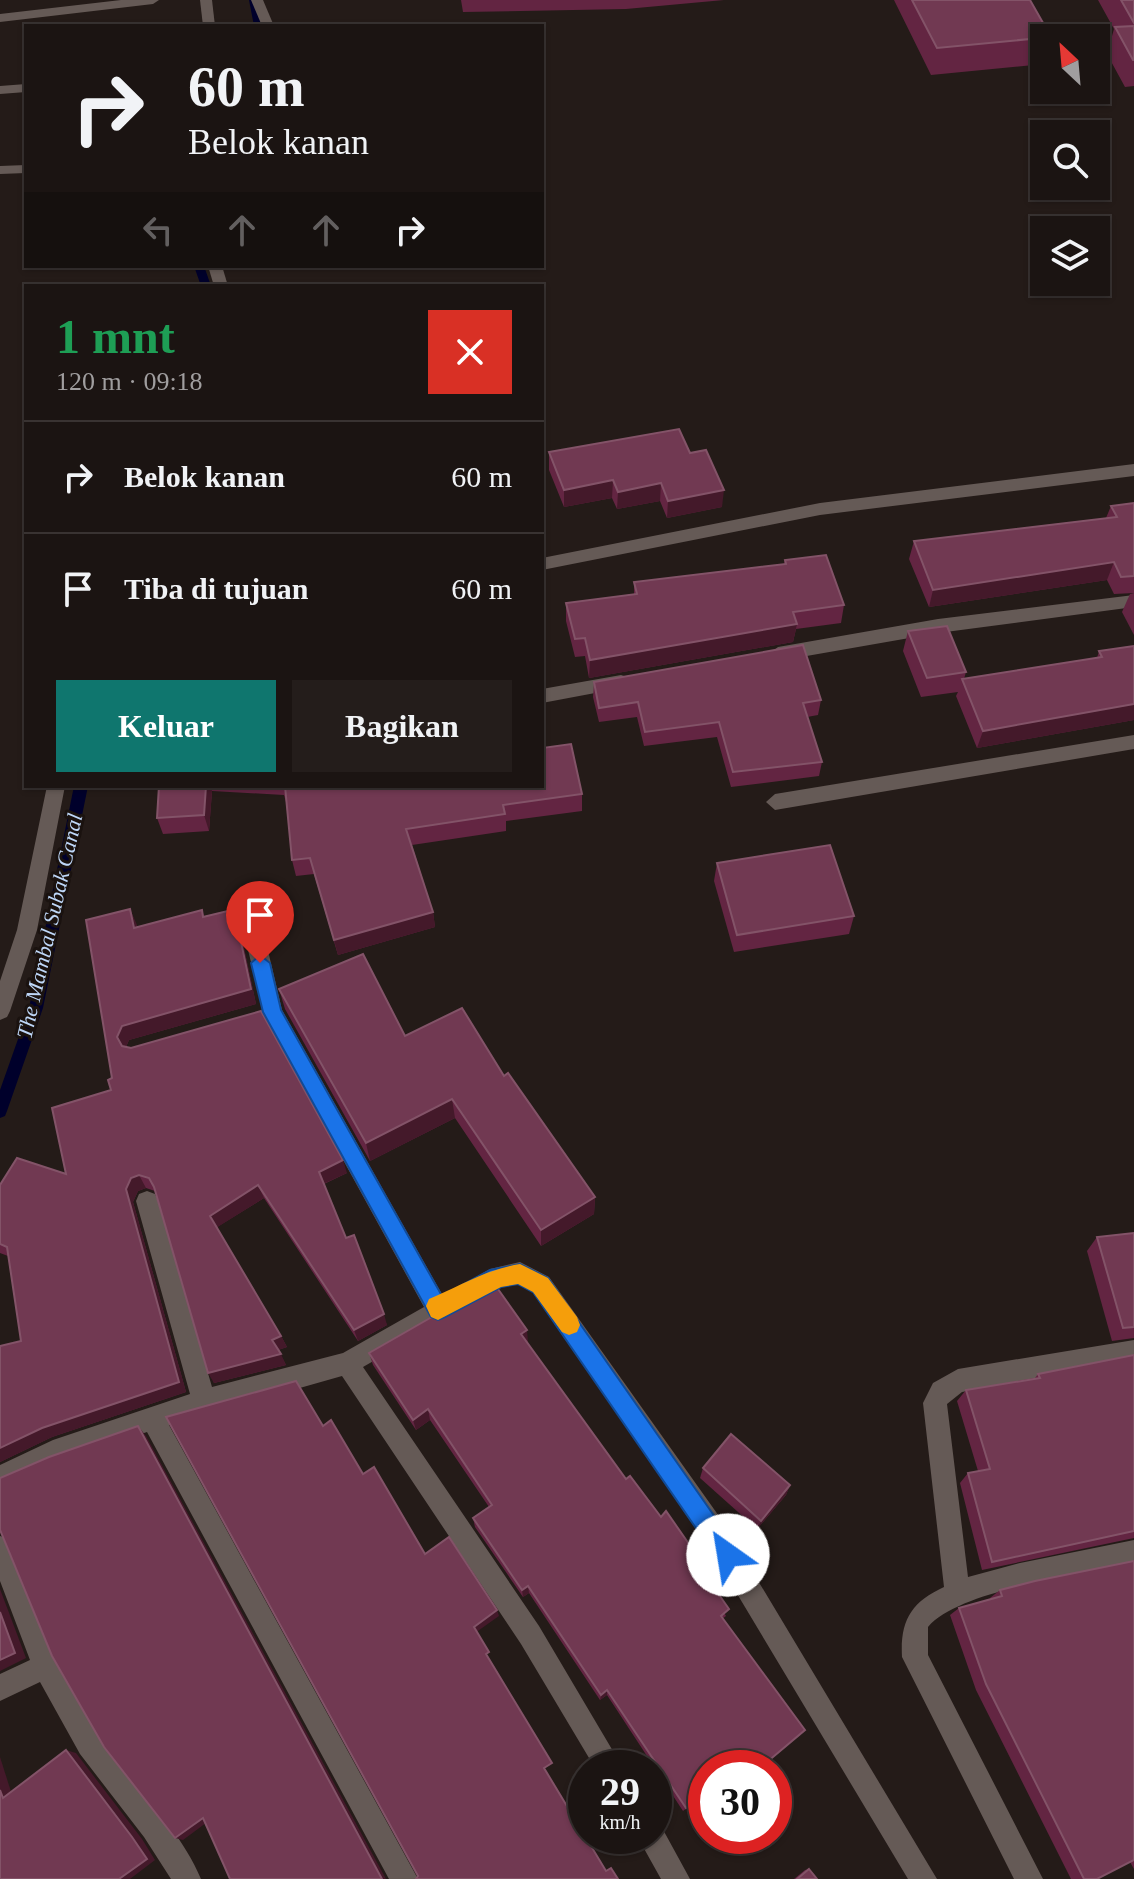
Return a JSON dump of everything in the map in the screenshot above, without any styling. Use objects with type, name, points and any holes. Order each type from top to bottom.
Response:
[{"type":"street","points":[[0,18],[153,0]]},
{"type":"street","points":[[206,0],[209,24]]},
{"type":"street","points":[[257,0],[267,24]]},
{"type":"street","points":[[0,90],[24,88]]},
{"type":"street","points":[[0,170],[24,169]]},
{"type":"street","points":[[544,564],[671,536],[820,509],[1134,470]]},
{"type":"street","points":[[755,658],[938,626],[1134,601]]},
{"type":"street","points":[[544,696],[633,680]]},
{"type":"street","points":[[775,802],[1134,742]]},
{"type":"street","points":[[0,1011],[27,930],[56,788]]},
{"type":"street","points":[[255,938],[265,1014],[438,1310]]},
{"type":"street","points":[[147,1201],[204,1401]]},
{"type":"street","points":[[0,1478],[53,1452],[204,1401],[347,1363],[498,1277],[520,1273],[541,1285],[712,1528],[923,1879]]},
{"type":"street","points":[[957,1592],[935,1403],[941,1391],[958,1381],[1134,1351]]},
{"type":"street","points":[[347,1363],[530,1635],[599,1750]]},
{"type":"street","points":[[153,1419],[404,1879]]},
{"type":"street","points":[[0,1548],[45,1666],[89,1745],[154,1827],[187,1879]]},
{"type":"street","points":[[1029,1879],[915,1657],[913,1632],[921,1615],[957,1592],[1134,1552]]},
{"type":"street","points":[[0,1688],[45,1666]]},
{"type":"street","points":[[661,1854],[676,1879]]},
{"type":"building","points":[[912,0],[1030,0],[1044,24],[1030,24],[1030,39],[937,48]]},
{"type":"building","points":[[1121,0],[1134,0],[1134,23]]},
{"type":"building","points":[[1134,26],[1134,60],[1133,60],[1115,27]]},
{"type":"building","points":[[679,429],[690,453],[706,450],[724,490],[668,501],[661,483],[618,492],[613,480],[564,490],[549,452]]},
{"type":"building","points":[[1134,503],[1134,576],[1121,577],[1114,562],[933,590],[914,541],[1117,517],[1111,506]]},
{"type":"building","points":[[826,555],[844,605],[793,612],[797,624],[590,660],[585,638],[575,639],[566,603],[637,594],[634,582],[786,564],[785,560]]},
{"type":"building","points":[[947,626],[966,672],[927,678],[908,631]]},
{"type":"building","points":[[803,645],[821,700],[803,703],[822,762],[733,772],[719,722],[645,732],[638,702],[599,708],[594,682]]},
{"type":"building","points":[[1134,646],[1134,704],[983,731],[962,679],[1102,657],[1099,651]]},
{"type":"building","points":[[571,744],[582,794],[503,805],[505,814],[406,829],[433,912],[334,940],[310,858],[292,860],[285,788],[544,788],[544,748]]},
{"type":"building","points":[[159,788],[206,788],[204,815],[157,818]]},
{"type":"building","points":[[830,845],[854,916],[737,935],[717,863]]},
{"type":"building","points":[[240,908],[237,923],[251,989],[122,1026],[117,1037],[122,1046],[131,1048],[261,1011],[343,1160],[319,1172],[346,1238],[354,1235],[384,1314],[354,1330],[258,1185],[210,1216],[281,1336],[272,1340],[281,1354],[208,1373],[154,1187],[149,1178],[139,1175],[131,1178],[126,1189],[179,1382],[42,1428],[0,1448],[0,1346],[21,1341],[7,1247],[0,1244],[0,1185],[17,1158],[66,1174],[52,1108],[111,1090],[108,1080],[112,1078],[86,920],[130,909],[134,928],[202,910],[203,917]]},
{"type":"building","points":[[363,954],[405,1036],[462,1008],[504,1076],[508,1073],[595,1197],[541,1230],[452,1099],[366,1143],[279,989]]},
{"type":"building","points":[[1134,1233],[1134,1327],[1123,1328],[1097,1237]]},
{"type":"building","points":[[493,1282],[527,1330],[521,1334],[626,1479],[630,1476],[661,1517],[666,1511],[696,1554],[692,1556],[729,1609],[721,1616],[805,1730],[781,1750],[688,1750],[686,1808],[672,1787],[672,1750],[647,1750],[607,1690],[601,1695],[528,1586],[522,1590],[473,1518],[492,1505],[428,1409],[413,1420],[369,1353]]},
{"type":"building","points":[[1134,1355],[1134,1531],[992,1562],[968,1473],[990,1469],[966,1390],[1040,1378],[1038,1374]]},
{"type":"building","points":[[296,1381],[323,1426],[331,1420],[363,1474],[374,1467],[425,1554],[449,1537],[497,1610],[474,1627],[489,1652],[486,1654],[552,1763],[544,1768],[568,1808],[568,1854],[596,1854],[606,1871],[611,1868],[618,1879],[416,1879],[418,1876],[166,1417]]},
{"type":"building","points":[[138,1426],[382,1879],[230,1879],[203,1818],[175,1838],[104,1747],[52,1656],[0,1530],[0,1478]]},
{"type":"building","points":[[731,1434],[790,1485],[761,1521],[703,1468]]},
{"type":"building","points":[[1134,1561],[1134,1860],[1097,1879],[1084,1879],[986,1684],[959,1608],[1002,1596],[1000,1590]]},
{"type":"building","points":[[0,1612],[15,1653],[0,1660]]},
{"type":"building","points":[[66,1750],[147,1859],[119,1879],[0,1879],[0,1790],[3,1798]]},
{"type":"building","points":[[809,1869],[817,1879],[797,1879]]},
{"type":"waterway","name":"The Mambal Subak Canal","points":[[253,0],[258,24]]},
{"type":"waterway","name":"The Mambal Subak Canal","points":[[200,268],[205,284]]},
{"type":"waterway","name":"The Mambal Subak Canal","points":[[0,1111],[36,1008],[81,788]]},
{"type":"slow traffic","points":[[436,1306],[438,1310],[498,1277],[520,1273],[541,1285],[569,1325]]},
{"type":"route","points":[[260,963],[272,1012],[438,1310],[498,1277],[520,1273],[541,1285],[728,1555]]}]
